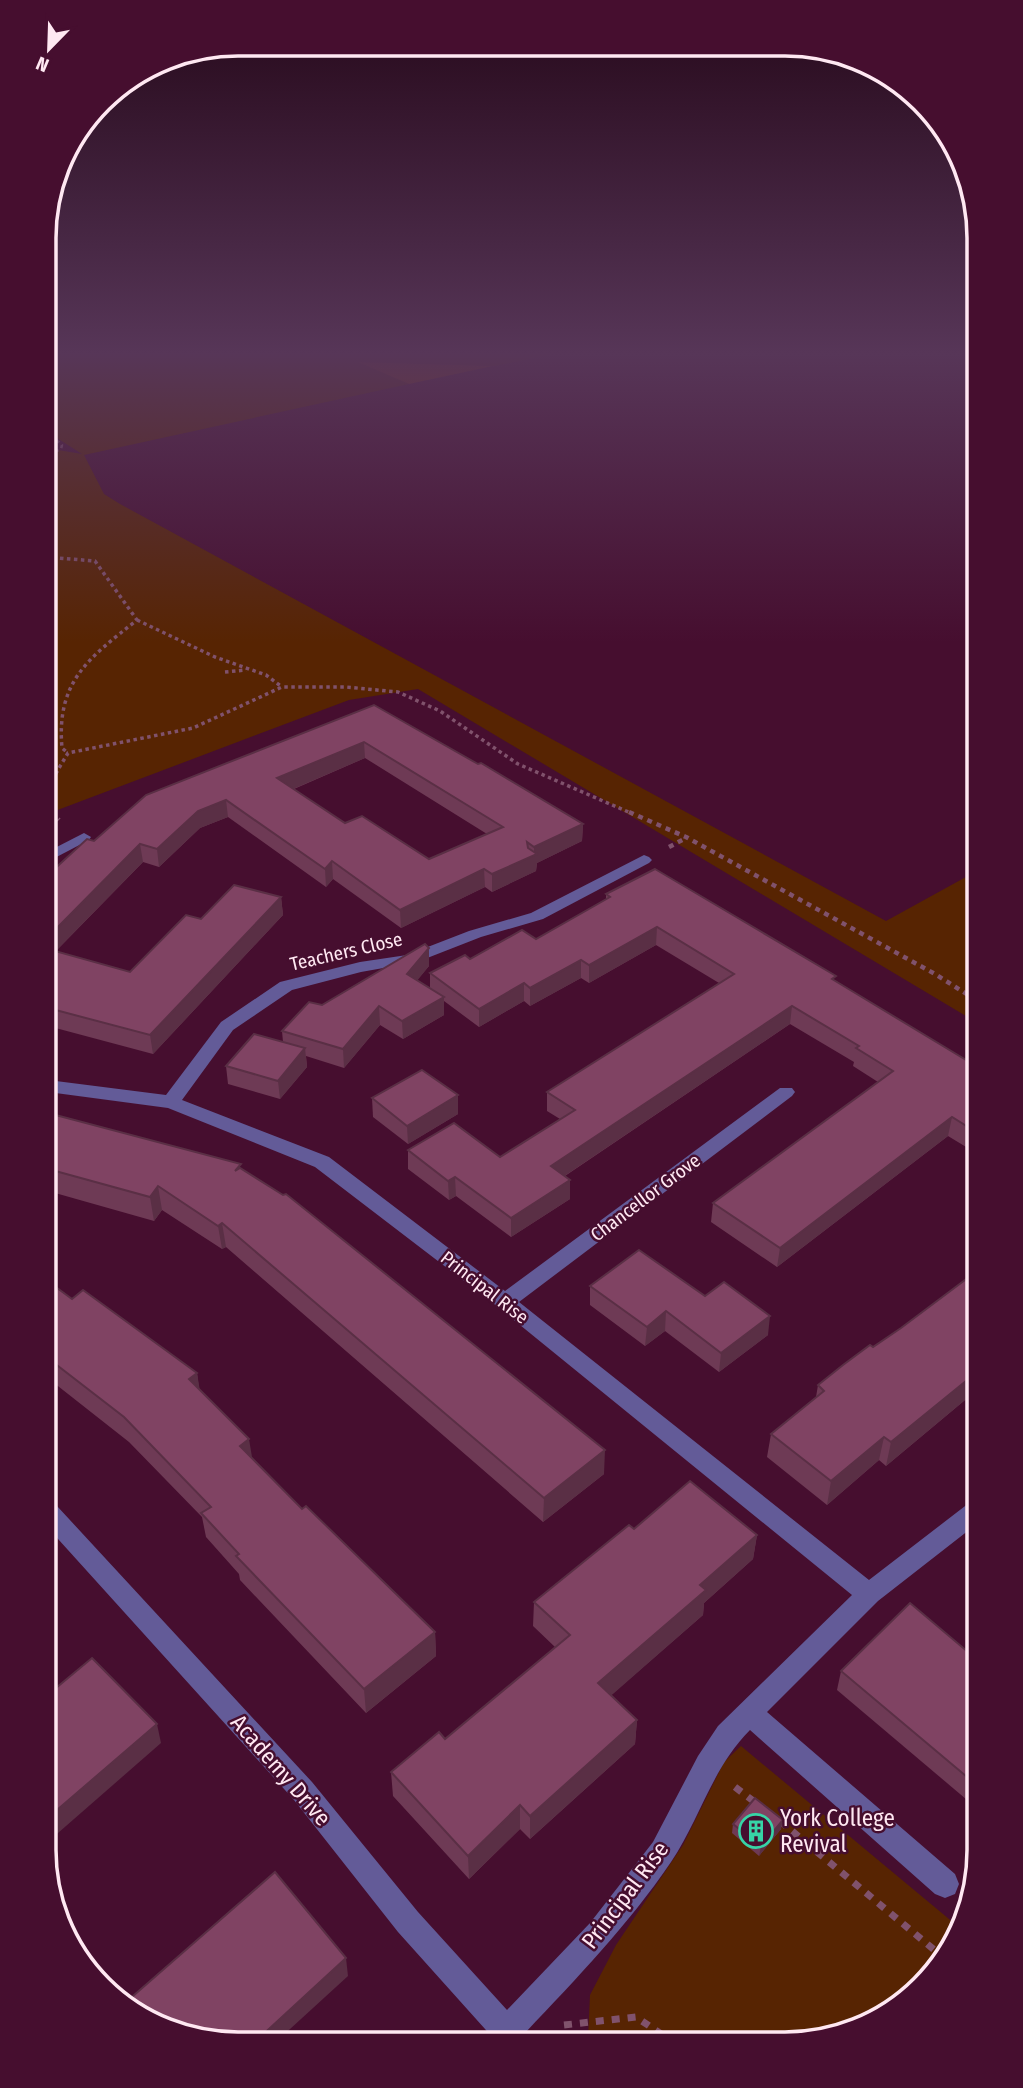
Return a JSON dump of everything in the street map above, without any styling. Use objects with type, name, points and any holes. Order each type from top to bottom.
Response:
[{"type":"street","points":[[56,853],[84,837]]},
{"type":"street","name":"Teachers Close","points":[[171,1102],[227,1026],[286,986],[360,967],[411,959],[537,916],[644,860]]},
{"type":"street","name":"Principal Rise","points":[[56,1087],[171,1102],[322,1162],[505,1302],[869,1594]]},
{"type":"street","name":"Chancellor Grove","points":[[505,1302],[786,1092]]},
{"type":"street","name":"Principal Rise","points":[[514,2032],[600,1933],[655,1861],[707,1765],[727,1735],[869,1594],[967,1518]]},
{"type":"street","name":"Academy Drive","points":[[56,1521],[303,1791],[408,1922],[484,2009],[508,2032]]},
{"type":"street","points":[[749,1713],[945,1884]]},
{"type":"path","points":[[56,558],[95,561],[137,620],[215,657],[266,675],[282,687]]},
{"type":"path","points":[[68,753],[62,748],[59,732],[60,709],[69,682],[86,661],[137,620]]},
{"type":"path","points":[[225,672],[251,670]]},
{"type":"path","points":[[56,774],[68,753],[193,728],[282,687],[346,687],[398,692],[440,711],[518,764],[686,837],[967,994]]},
{"type":"path","points":[[56,817],[84,837]]},
{"type":"path","points":[[707,1765],[760,1806]]},
{"type":"path","points":[[771,1814],[936,1951]]},
{"type":"path","points":[[532,2032],[636,2017],[658,2032]]},
{"type":"shaded area","points":[[73,448],[114,448],[84,455],[104,494],[120,504],[886,921],[967,876],[967,1017],[418,689],[349,700],[56,811],[56,450],[82,454]]},
{"type":"shaded area","points":[[741,1746],[952,1921],[943,1941],[914,1979],[896,1994],[855,2018],[820,2028],[785,2032],[588,2032],[590,1995],[616,1945],[683,1845],[724,1762]]},
{"type":"building","points":[[374,705],[478,764],[481,763],[583,824],[534,847],[527,842],[528,848],[537,854],[492,874],[484,869],[400,910],[332,861],[325,869],[226,800],[198,811],[157,849],[140,844],[56,929],[56,868],[87,839],[94,841],[146,795]],"holes":[[[364,742],[503,827],[429,859],[362,816],[345,823],[277,778]]]},
{"type":"building","points":[[655,869],[836,976],[832,979],[967,1061],[967,1126],[952,1117],[780,1248],[713,1203],[893,1071],[856,1048],[859,1046],[792,1006],[551,1166],[570,1180],[511,1218],[455,1177],[448,1181],[408,1150],[454,1123],[500,1157],[575,1110],[547,1092],[734,974],[657,927],[589,965],[581,960],[530,988],[524,983],[479,1009],[430,973],[465,955],[470,959],[522,930],[536,939],[610,897],[606,894]]},
{"type":"building","points":[[234,885],[281,897],[150,1035],[56,1010],[56,951],[130,972],[186,915],[201,919]]},
{"type":"building","points":[[425,944],[429,948],[407,974],[444,997],[402,1021],[379,1006],[343,1049],[282,1031],[309,1002],[322,1005]]},
{"type":"building","points":[[254,1034],[305,1048],[278,1081],[226,1066]]},
{"type":"building","points":[[422,1070],[458,1095],[407,1126],[372,1098]]},
{"type":"building","points":[[56,1115],[241,1164],[235,1171],[240,1168],[283,1195],[286,1194],[605,1450],[544,1498],[222,1223],[218,1226],[158,1186],[150,1197],[56,1171]]},
{"type":"building","points":[[639,1250],[705,1296],[724,1282],[770,1316],[721,1353],[666,1311],[647,1327],[590,1286]]},
{"type":"building","points":[[967,1278],[967,1380],[891,1442],[884,1437],[831,1481],[771,1434],[824,1391],[818,1385],[870,1345],[873,1347]]},
{"type":"building","points":[[56,1287],[72,1299],[83,1290],[197,1373],[189,1379],[249,1439],[240,1446],[302,1509],[306,1506],[435,1632],[364,1689],[236,1556],[239,1554],[201,1513],[211,1507],[124,1417],[56,1364]]},
{"type":"building","points":[[690,1481],[757,1535],[700,1585],[706,1590],[598,1683],[637,1720],[530,1816],[520,1805],[468,1856],[391,1772],[439,1732],[445,1739],[570,1635],[534,1602],[629,1525],[634,1529]]},
{"type":"building","points":[[910,1603],[967,1651],[967,1777],[841,1671]]},
{"type":"building","points":[[92,1658],[157,1724],[56,1811],[56,1688]]},
{"type":"building","name":"York College Revival","points":[[755,1798],[783,1820],[761,1846],[733,1824]]},
{"type":"building","points":[[275,1872],[346,1958],[266,2032],[238,2032],[191,2026],[147,2008],[132,1997]]},
{"type":"place","name":"York College Revival","points":[[756,1831]]}]
